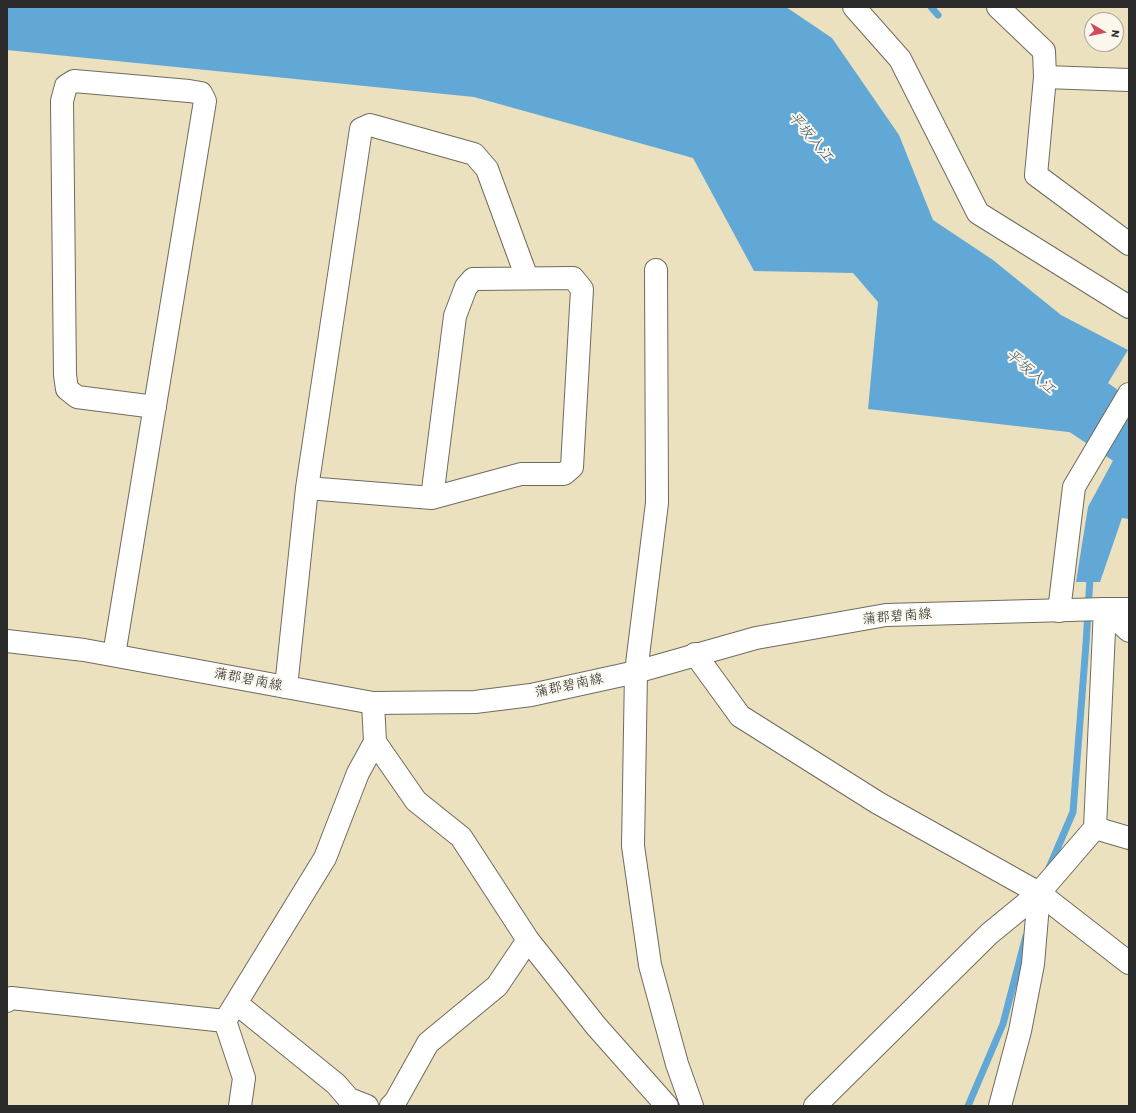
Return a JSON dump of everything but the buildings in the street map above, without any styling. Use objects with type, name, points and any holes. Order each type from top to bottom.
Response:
[{"type":"street","points":[[854,7],[900,59],[978,213],[1129,307]]},
{"type":"street","points":[[998,7],[1044,51],[1045,77],[1036,175],[1129,244]]},
{"type":"street","points":[[1045,77],[1129,80]]},
{"type":"street","points":[[114,655],[205,101],[201,93],[189,91],[74,80],[66,86],[62,101],[65,375],[67,389],[77,397],[154,407]]},
{"type":"street","points":[[286,687],[307,488],[361,129],[370,125],[474,154],[487,169],[527,278]]},
{"type":"street","points":[[656,270],[657,503],[636,672],[632,846],[650,965],[677,1064],[692,1106]]},
{"type":"street","points":[[307,488],[432,498],[521,474],[564,474],[572,468],[582,289],[573,278],[473,279],[466,287],[455,316],[432,498]]},
{"type":"street","points":[[1059,611],[1074,487],[1129,394]]},
{"type":"street","points":[[1106,609],[1129,631]]},
{"type":"street","points":[[815,1106],[988,934],[1039,893],[1095,828],[1106,609]]},
{"type":"street","name":"蒲郡碧南線","points":[[7,641],[114,655],[373,703],[475,702],[531,695],[636,672],[695,654],[756,638],[886,614],[1106,609],[1129,610]]},
{"type":"street","points":[[695,654],[740,716],[878,803],[1039,893],[1129,963]]},
{"type":"street","points":[[373,703],[376,742],[416,801],[461,837],[528,940],[596,1026],[667,1106]]},
{"type":"street","points":[[240,1106],[244,1078],[231,1012],[325,858],[358,773],[376,742]]},
{"type":"street","points":[[1095,828],[1129,838]]},
{"type":"street","points":[[1000,1106],[1020,1032],[1033,964],[1039,893]]},
{"type":"street","points":[[391,1106],[428,1043],[496,986],[528,940]]},
{"type":"street","points":[[7,1001],[11,998],[231,1012],[336,1084],[349,1098],[367,1106]]},
{"type":"water","points":[[7,7],[786,7],[832,38],[899,135],[933,220],[993,260],[1061,315],[1128,350],[1108,383],[1129,398],[1129,430],[1095,404],[1077,433],[868,409],[878,302],[853,273],[754,271],[693,158],[474,97],[7,50]]},
{"type":"water","points":[[1129,431],[1129,519],[1122,518],[1100,582],[1076,582],[1088,507]]},
{"type":"waterway","points":[[931,7],[938,15]]},
{"type":"waterway","name":"平坂入江","points":[[1044,384],[1079,415],[1129,448]]},
{"type":"waterway","points":[[1049,868],[1073,812],[1091,574]]},
{"type":"waterway","points":[[968,1106],[1003,1024],[1026,936]]}]
